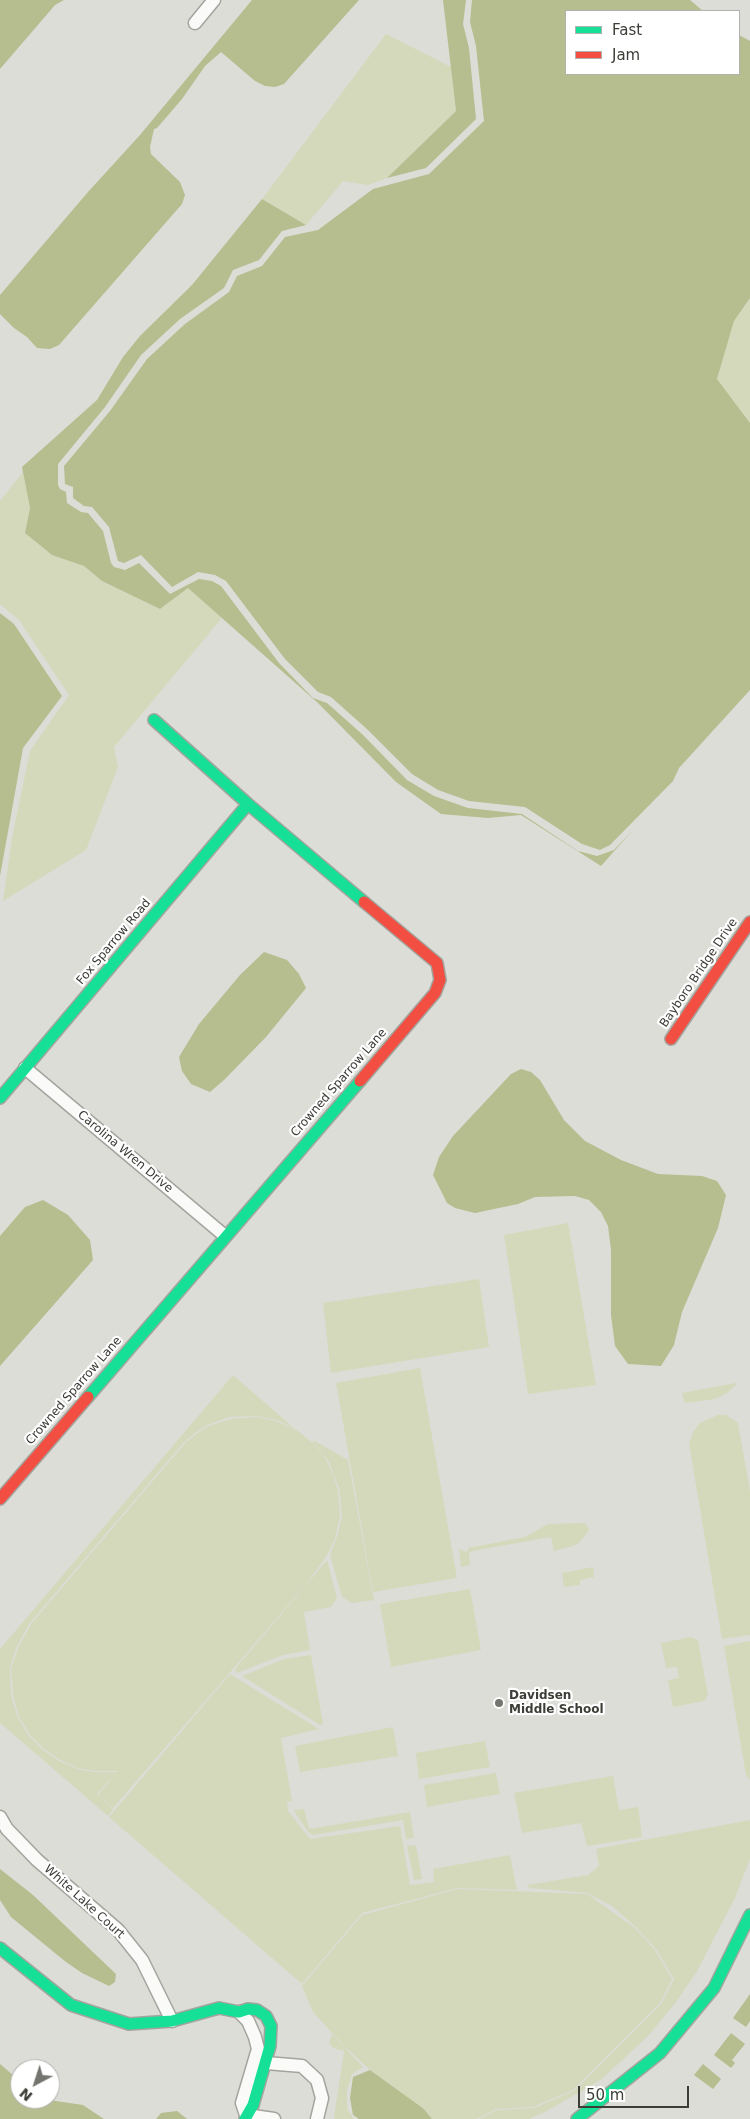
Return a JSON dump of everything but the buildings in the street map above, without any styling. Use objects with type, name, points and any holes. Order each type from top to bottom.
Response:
[{"type":"street","points":[[196,23],[214,0]]},
{"type":"street","name":"Crowned Sparrow Lane","points":[[0,1499],[435,993],[440,980],[437,963],[248,804],[154,720]]},
{"type":"street","name":"Fox Sparrow Road","points":[[0,1098],[248,804]]},
{"type":"street","name":"Bayboro Bridge Drive","points":[[671,1039],[750,922]]},
{"type":"street","name":"Carolina Wren Drive","points":[[25,1068],[225,1236]]},
{"type":"street","name":"White Lake Court","points":[[0,1817],[7,1829],[37,1860],[118,1930],[142,1960],[172,2021]]},
{"type":"street","points":[[577,2119],[660,2053],[714,1988],[750,1915]]},
{"type":"street","points":[[0,1948],[71,2005],[129,2024],[172,2021],[219,2008],[239,2012],[248,2009],[257,2010],[266,2016],[271,2026],[270,2046],[261,2060],[242,2103],[246,2117],[274,2119]]},
{"type":"street","points":[[239,2012],[248,2021],[255,2037],[261,2060]]},
{"type":"street","points":[[261,2060],[302,2066],[317,2080],[322,2098],[317,2119]]},
{"type":"shaded area","points":[[0,0],[64,0],[55,5],[0,69]]},
{"type":"shaded area","points":[[252,0],[359,0],[284,84],[275,87],[265,86],[255,81],[221,52],[205,66],[182,99],[157,128],[154,129],[150,147],[151,154],[180,182],[185,195],[182,204],[59,345],[50,349],[37,348],[0,314],[0,295],[88,192],[140,135]]},
{"type":"shaded area","points":[[443,0],[466,0],[463,24],[469,48],[476,119],[426,168],[387,178],[456,111]]},
{"type":"shaded area","points":[[472,0],[690,0],[702,10],[565,10],[565,75],[740,75],[740,36],[750,41],[750,298],[734,321],[717,379],[750,423],[750,690],[679,768],[673,781],[610,845],[600,850],[582,844],[525,807],[469,801],[438,790],[412,774],[368,730],[331,697],[318,692],[285,659],[226,581],[215,575],[198,572],[172,587],[141,555],[124,563],[118,561],[109,527],[92,507],[84,506],[73,498],[73,487],[65,484],[64,466],[110,411],[147,359],[185,324],[229,292],[237,276],[262,266],[285,237],[318,230],[373,189],[429,174],[484,121],[476,46],[470,22]]},
{"type":"shaded area","points":[[386,34],[451,67],[456,111],[387,178],[368,185],[343,181],[306,225],[262,199]]},
{"type":"shaded area","points":[[262,199],[306,225],[282,231],[259,260],[233,270],[224,288],[180,319],[141,355],[105,407],[58,464],[58,485],[60,489],[66,492],[67,503],[81,512],[88,513],[103,531],[111,563],[114,567],[125,570],[139,563],[170,594],[199,579],[212,581],[221,586],[279,663],[313,698],[327,703],[363,735],[407,780],[434,796],[468,808],[522,814],[578,851],[597,856],[614,850],[633,830],[601,866],[521,815],[488,818],[441,814],[396,782],[318,703],[188,588],[160,609],[102,581],[84,566],[52,555],[25,533],[30,508],[22,467],[97,400],[123,357],[140,336],[192,285]]},
{"type":"shaded area","points":[[750,298],[750,423],[717,379],[734,321]]},
{"type":"shaded area","points":[[23,472],[30,508],[25,533],[52,555],[84,566],[102,581],[160,609],[188,588],[222,618],[114,747],[118,767],[86,850],[3,901],[12,838],[30,751],[69,695],[19,620],[0,604],[0,501]]},
{"type":"shaded area","points":[[0,613],[14,624],[62,696],[23,748],[0,876]]},
{"type":"shaded area","points":[[264,952],[287,960],[299,974],[306,988],[266,1037],[210,1092],[191,1084],[182,1071],[179,1057],[199,1024],[240,975]]},
{"type":"shaded area","points":[[521,1069],[531,1072],[540,1080],[564,1120],[585,1141],[621,1160],[658,1174],[702,1176],[717,1181],[726,1195],[718,1228],[682,1312],[674,1345],[661,1366],[628,1364],[615,1346],[611,1315],[611,1250],[608,1226],[601,1212],[589,1200],[575,1196],[535,1197],[518,1204],[475,1213],[455,1208],[447,1203],[433,1175],[439,1157],[453,1136],[511,1074]]},
{"type":"shaded area","points":[[43,1200],[68,1215],[90,1240],[93,1260],[0,1366],[0,1236],[25,1207]]},
{"type":"shaded area","points":[[568,1223],[596,1385],[528,1394],[504,1235]]},
{"type":"shaded area","points":[[479,1279],[489,1347],[331,1373],[323,1303]]},
{"type":"shaded area","points":[[420,1368],[457,1578],[373,1592],[336,1383]]},
{"type":"shaded area","points":[[233,1375],[295,1429],[277,1420],[255,1416],[229,1417],[205,1426],[185,1441],[29,1624],[16,1648],[10,1669],[11,1696],[18,1718],[29,1736],[42,1749],[59,1761],[78,1769],[94,1772],[117,1772],[97,1794],[113,1809],[108,1816],[0,1723],[0,1649]]},
{"type":"shaded area","points":[[736,1383],[727,1393],[715,1399],[685,1403],[682,1393]]},
{"type":"shaded area","points":[[718,1415],[726,1415],[738,1423],[750,1491],[750,1635],[722,1639],[689,1444],[693,1432],[700,1423]]},
{"type":"shaded area","points":[[256,1417],[276,1421],[298,1431],[314,1444],[325,1458],[333,1474],[338,1491],[340,1516],[335,1539],[326,1557],[308,1582],[113,1808],[98,1795],[118,1771],[94,1771],[78,1768],[60,1760],[43,1748],[30,1735],[19,1717],[13,1695],[11,1669],[18,1648],[31,1624],[186,1442],[206,1427],[231,1419]]},
{"type":"shaded area","points":[[312,1441],[348,1460],[374,1600],[352,1603],[342,1597],[330,1555],[338,1534],[342,1515],[339,1488],[329,1462]]},
{"type":"shaded area","points":[[585,1523],[589,1529],[588,1532],[579,1543],[573,1546],[554,1551],[551,1537],[483,1549],[469,1552],[470,1565],[461,1567],[459,1549],[464,1552],[468,1551],[468,1548],[525,1537],[548,1524]]},
{"type":"shaded area","points":[[327,1560],[337,1598],[331,1607],[304,1612],[310,1650],[283,1655],[237,1673],[235,1669]]},
{"type":"shaded area","points":[[593,1567],[594,1577],[580,1580],[580,1585],[564,1587],[562,1573]]},
{"type":"shaded area","points":[[470,1589],[481,1650],[391,1667],[380,1604]]},
{"type":"shaded area","points":[[691,1637],[698,1640],[708,1695],[704,1701],[673,1707],[668,1680],[679,1678],[677,1667],[666,1668],[661,1643]]},
{"type":"shaded area","points":[[750,1641],[750,1780],[746,1775],[724,1646]]},
{"type":"shaded area","points":[[311,1655],[323,1724],[320,1725],[242,1676],[284,1659]]},
{"type":"shaded area","points":[[230,1674],[319,1729],[281,1738],[292,1801],[287,1802],[288,1811],[310,1839],[400,1826],[410,1885],[434,1882],[433,1869],[510,1855],[517,1890],[458,1888],[362,1913],[302,1984],[109,1817]]},
{"type":"shaded area","points":[[393,1727],[398,1756],[300,1772],[295,1746]]},
{"type":"shaded area","points":[[485,1741],[490,1767],[419,1779],[416,1753]]},
{"type":"shaded area","points":[[496,1773],[500,1794],[427,1807],[424,1785]]},
{"type":"shaded area","points":[[613,1776],[619,1810],[638,1807],[642,1837],[587,1846],[581,1823],[522,1833],[514,1793]]},
{"type":"shaded area","points":[[304,1809],[309,1829],[410,1812],[414,1838],[406,1839],[403,1820],[313,1835],[309,1833],[294,1810]]},
{"type":"shaded area","points":[[750,1820],[750,1859],[735,1898],[696,1973],[676,2002],[649,2035],[602,2079],[545,2112],[529,2119],[479,2119],[496,2110],[534,2108],[574,2091],[661,2004],[674,1979],[656,1949],[636,1927],[612,1906],[587,1893],[529,1888],[528,1885],[588,1875],[599,1866],[596,1849]]},
{"type":"shaded area","points":[[416,1845],[422,1879],[414,1880],[407,1846]]},
{"type":"shaded area","points":[[0,1869],[33,1895],[116,1974],[115,1982],[109,1986],[82,1973],[11,1917],[0,1900]]},
{"type":"shaded area","points":[[458,1889],[587,1894],[635,1928],[655,1950],[672,1979],[660,2003],[573,2090],[533,2107],[496,2109],[476,2119],[432,2119],[424,2109],[370,2070],[345,2047],[313,2012],[302,1986],[362,1915]]},
{"type":"shaded area","points":[[750,1994],[750,2021],[746,2027],[733,2018]]},
{"type":"shaded area","points":[[731,2033],[745,2044],[732,2060],[735,2063],[731,2068],[714,2055]]},
{"type":"shaded area","points":[[332,2034],[363,2067],[352,2074],[347,2090],[347,2109],[354,2119],[335,2119],[334,2117],[344,2051],[333,2048],[329,2043]]},
{"type":"shaded area","points":[[0,2064],[10,2072],[10,2109],[60,2109],[60,2102],[83,2105],[104,2119],[0,2119]]},
{"type":"shaded area","points":[[703,2064],[721,2079],[713,2089],[694,2075]]},
{"type":"shaded area","points":[[370,2070],[424,2109],[432,2119],[359,2119],[353,2115],[350,2098],[353,2077]]},
{"type":"shaded area","points":[[177,2111],[187,2119],[156,2119],[161,2113]]},
{"type":"traffic: fast","points":[[154,720],[248,804],[364,902]]},
{"type":"traffic: fast","points":[[0,1098],[248,804]]},
{"type":"traffic: fast","points":[[88,1397],[360,1081]]},
{"type":"traffic: fast","points":[[577,2119],[660,2053],[714,1988],[750,1915]]},
{"type":"traffic: fast","points":[[0,1948],[71,2005],[129,2024],[172,2021],[219,2008],[239,2012],[248,2009],[257,2010],[266,2016],[271,2026],[270,2046],[253,2105],[245,2119]]},
{"type":"traffic: jam","points":[[360,1081],[435,993],[440,980],[437,963],[364,902]]},
{"type":"traffic: jam","points":[[671,1039],[750,922]]},
{"type":"traffic: jam","points":[[0,1499],[88,1397]]},
{"type":"place","name":"Davidsen Middle School","points":[[499,1703]]}]
